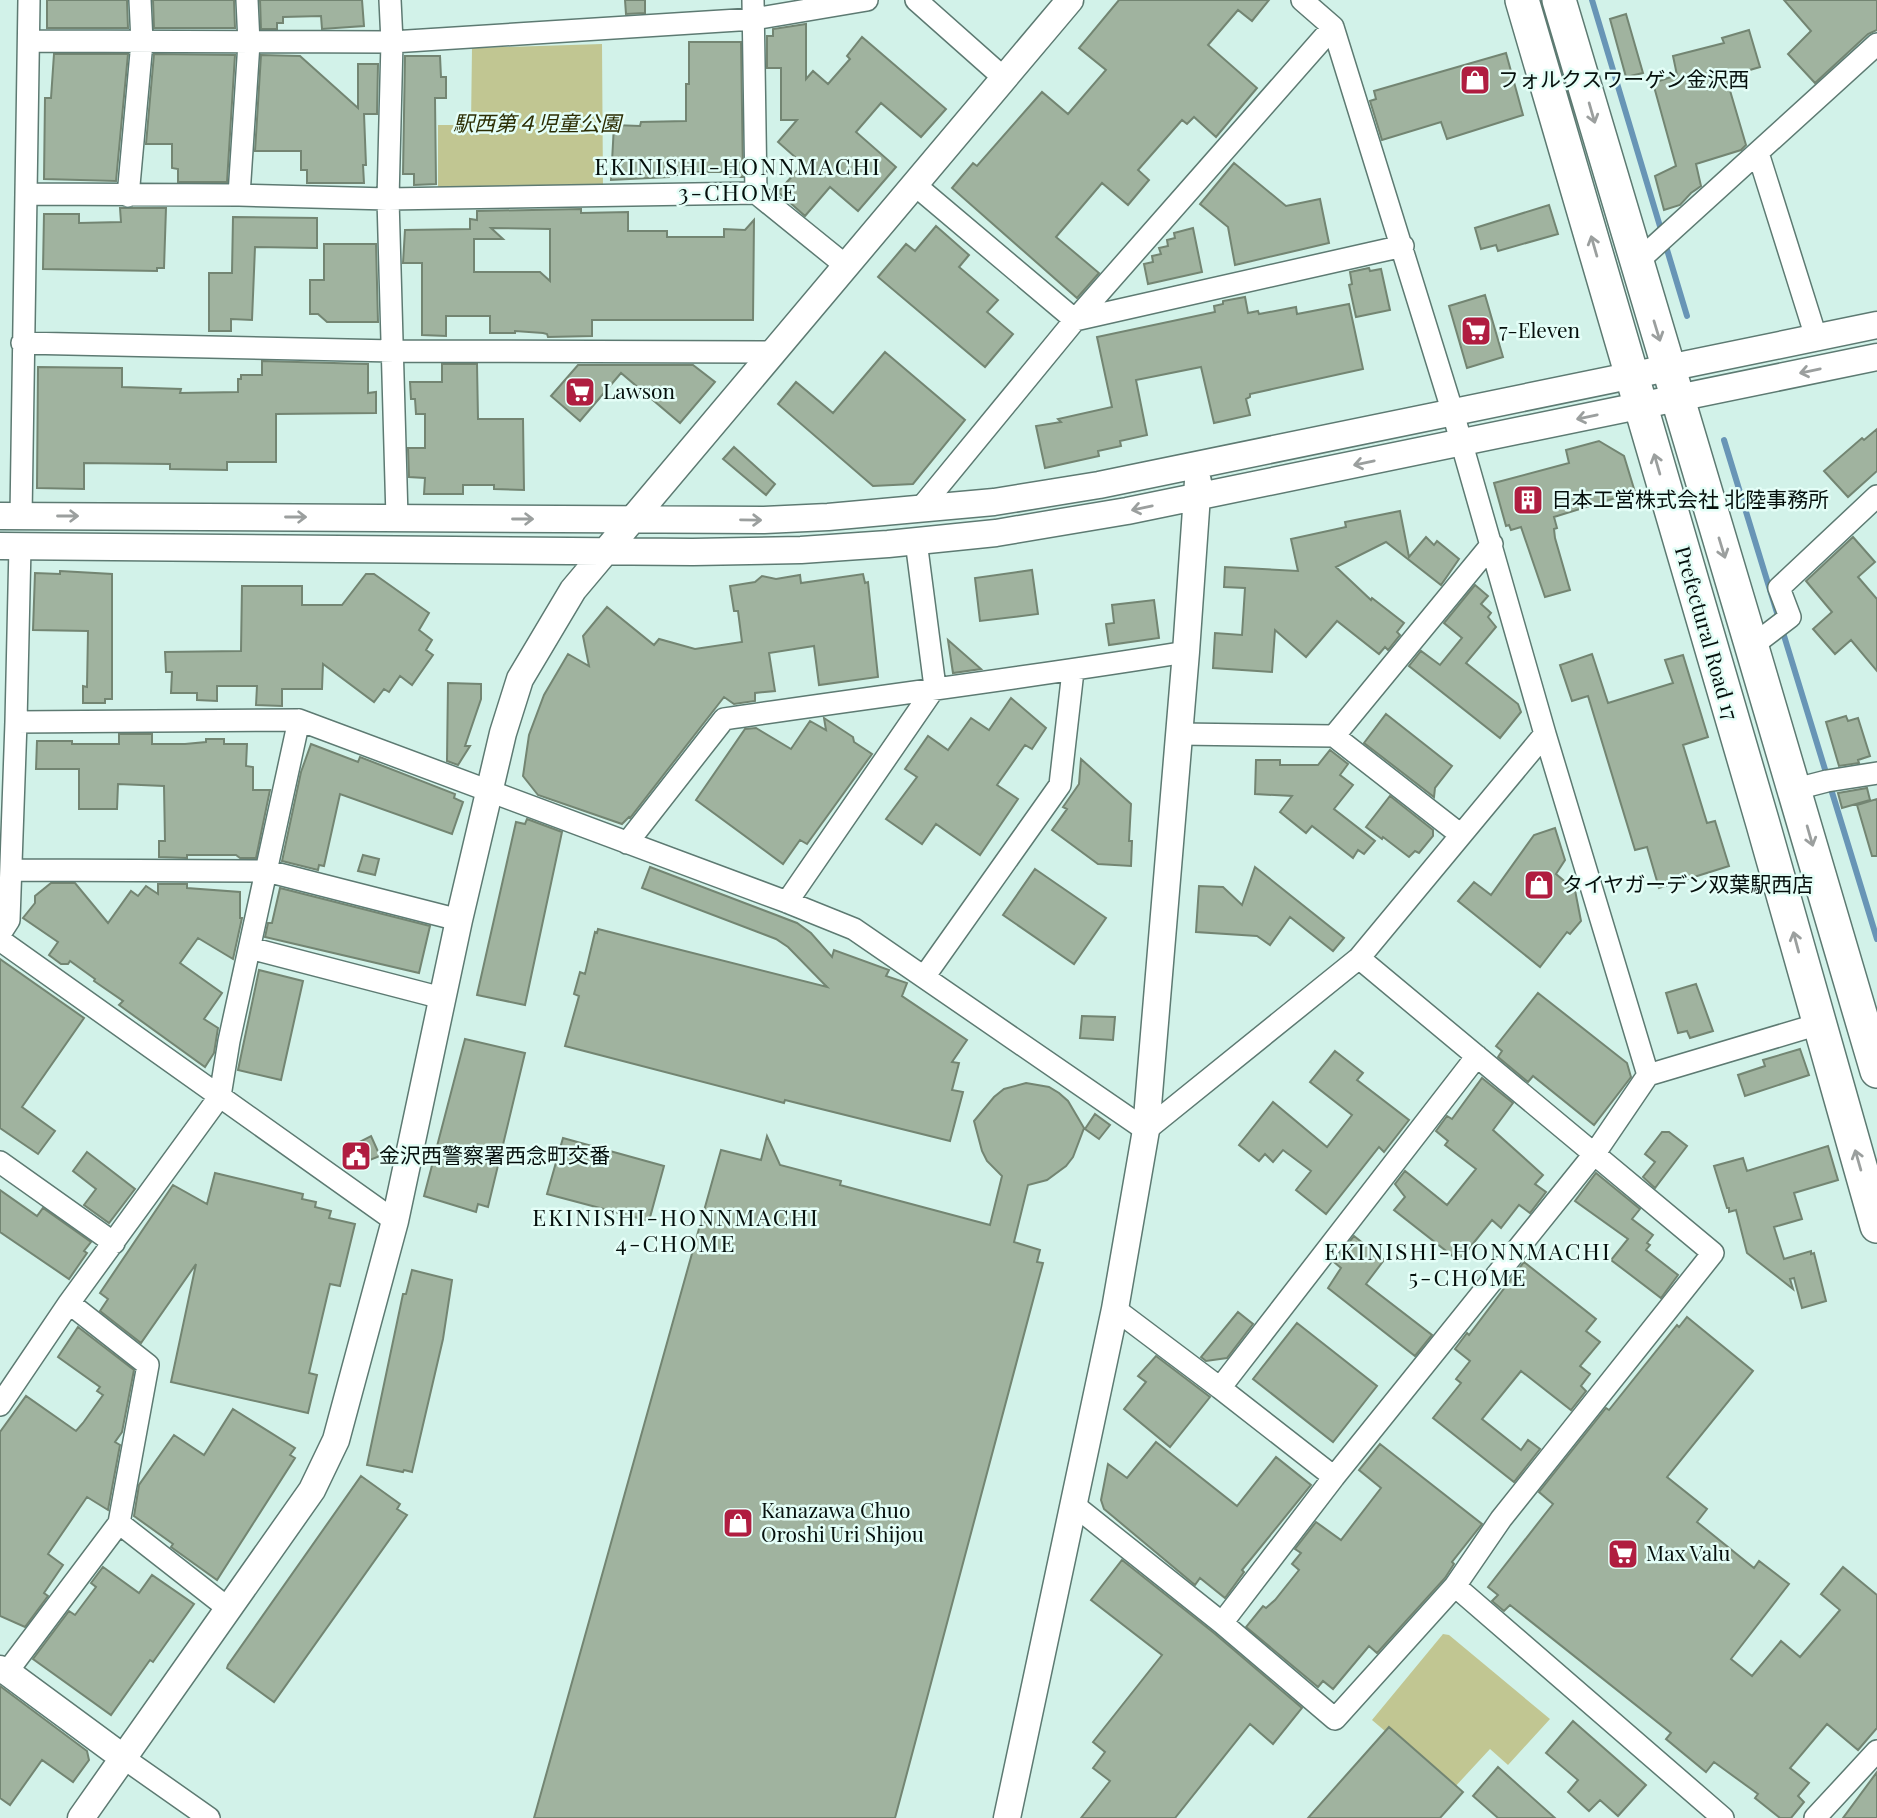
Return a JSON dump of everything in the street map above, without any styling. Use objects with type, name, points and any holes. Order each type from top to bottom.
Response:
[{"type":"main road","name":"Prefectural Road 17","points":[[1522,0],[1763,824],[1877,1226]]},
{"type":"main road","name":"Prefectural Road 17","points":[[1559,0],[1654,248],[1672,383],[1770,633],[1816,784],[1877,1071]]},
{"type":"street","points":[[29,0],[22,343],[10,516],[764,520],[919,510],[994,502],[1099,485],[1453,412],[1635,391]]},
{"type":"street","points":[[128,196],[142,42],[140,0]]},
{"type":"street","points":[[239,195],[250,43],[247,0]]},
{"type":"street","points":[[390,0],[392,42],[388,200],[397,518]]},
{"type":"street","points":[[29,41],[392,42],[867,0]]},
{"type":"street","points":[[916,0],[1005,79]]},
{"type":"street","points":[[81,1818],[312,1490],[336,1440],[395,1221],[459,920],[503,733],[520,679],[573,590],[1070,0]]},
{"type":"street","points":[[1302,0],[1333,27],[1453,412],[1545,734],[1648,1075]]},
{"type":"street","points":[[754,10],[756,193]]},
{"type":"street","points":[[919,510],[1074,320],[1333,27]]},
{"type":"street","points":[[1654,248],[1877,44]]},
{"type":"street","points":[[1758,153],[1816,337]]},
{"type":"street","points":[[915,185],[1074,320]]},
{"type":"street","points":[[26,194],[239,195],[388,200],[756,193],[845,265]]},
{"type":"street","points":[[1074,320],[1403,246]]},
{"type":"street","points":[[1672,383],[1816,337],[1877,325]]},
{"type":"street","points":[[22,343],[394,351],[772,352]]},
{"type":"street","points":[[395,1221],[0,937],[9,920],[16,722],[10,546],[801,550],[996,533],[1127,511],[1462,443],[1635,391],[1672,383],[1877,358]]},
{"type":"street","points":[[1007,1818],[1115,1308],[1146,1130],[1199,465]]},
{"type":"street","points":[[1770,633],[1790,617],[1779,588],[1877,496]]},
{"type":"street","points":[[205,517],[205,547]]},
{"type":"street","points":[[787,902],[934,687],[916,541]]},
{"type":"street","points":[[1334,736],[1492,544]]},
{"type":"street","points":[[627,843],[724,719],[934,687],[1073,671],[1186,652]]},
{"type":"street","points":[[924,977],[1060,785],[1073,671]]},
{"type":"street","points":[[16,722],[299,720],[854,929],[1146,1130]]},
{"type":"street","points":[[0,1405],[69,1303],[220,1096],[229,1041],[299,720]]},
{"type":"street","points":[[1179,734],[1334,736],[1461,835]]},
{"type":"street","points":[[1146,1130],[1359,958],[1545,734]]},
{"type":"street","points":[[1816,784],[1877,773]]},
{"type":"street","points":[[11,870],[267,871],[459,920]]},
{"type":"street","points":[[250,948],[442,998]]},
{"type":"street","points":[[1074,1505],[1222,1623],[1335,1719],[1455,1586],[1501,1519],[1713,1253],[1359,958]]},
{"type":"street","points":[[1222,1623],[1334,1477],[1595,1153],[1648,1075],[1819,1024]]},
{"type":"street","points":[[1220,1388],[1477,1056]]},
{"type":"street","points":[[0,1163],[114,1243]]},
{"type":"street","points":[[69,1303],[148,1365],[119,1523],[4,1670],[209,1818]]},
{"type":"street","points":[[1115,1308],[1334,1477]]},
{"type":"street","points":[[119,1523],[229,1609]]},
{"type":"street","points":[[1455,1586],[1723,1818]]},
{"type":"street","points":[[1815,1818],[1877,1751]]},
{"type":"green space","name":"駅西第４児童公園","points":[[602,44],[603,190],[438,189],[438,125],[471,125],[472,48]]},
{"type":"green space","points":[[1443,1634],[1449,1635],[1550,1719],[1508,1765],[1490,1749],[1453,1789],[1372,1720]]},
{"type":"building","points":[[47,0],[127,0],[128,28],[47,28]]},
{"type":"building","points":[[153,0],[234,0],[235,28],[154,28]]},
{"type":"building","points":[[260,0],[362,0],[364,26],[322,29],[321,16],[283,17],[283,23],[277,23],[277,29],[261,29]]},
{"type":"building","points":[[625,0],[645,0],[645,13],[626,14]]},
{"type":"building","points":[[1119,0],[1269,0],[1252,21],[1238,10],[1208,45],[1257,88],[1216,137],[1194,117],[1187,124],[1182,120],[1138,170],[1149,180],[1128,205],[1102,183],[1056,237],[1099,273],[1077,298],[952,188],[973,163],[977,166],[1042,92],[1068,114],[1106,70],[1079,48]]},
{"type":"building","points":[[1784,0],[1877,0],[1877,30],[1868,34],[1815,83],[1788,54],[1811,31]]},
{"type":"building","points":[[1626,14],[1643,73],[1626,77],[1610,19]]},
{"type":"building","points":[[806,24],[806,79],[813,71],[828,84],[850,59],[847,56],[862,37],[946,109],[921,137],[881,103],[856,132],[896,167],[858,211],[830,187],[805,216],[778,192],[803,164],[778,142],[797,120],[781,120],[781,68],[767,68],[767,36],[773,36],[773,29]]},
{"type":"building","points":[[1749,30],[1760,67],[1726,77],[1746,145],[1741,150],[1696,164],[1701,186],[1680,205],[1664,210],[1655,176],[1676,166],[1653,83],[1677,75],[1673,56],[1724,43],[1722,38]]},
{"type":"building","points":[[689,42],[741,42],[743,177],[730,177],[729,172],[688,172],[688,175],[669,177],[611,180],[614,125],[640,126],[641,122],[686,121]]},
{"type":"building","name":"フォルクスワーゲン金沢西","points":[[1506,53],[1523,115],[1447,139],[1441,122],[1382,140],[1370,101],[1376,99],[1374,91]]},
{"type":"building","points":[[54,54],[128,54],[116,181],[44,179],[45,98],[51,98]]},
{"type":"building","points":[[154,54],[235,55],[227,182],[178,182],[178,169],[172,168],[172,144],[146,144]]},
{"type":"building","points":[[261,55],[300,56],[358,108],[358,64],[378,64],[377,114],[364,114],[364,183],[307,183],[307,170],[301,170],[301,151],[255,151]]},
{"type":"building","points":[[405,56],[440,56],[441,77],[446,77],[446,98],[435,98],[436,184],[414,185],[414,174],[403,174]]},
{"type":"building","points":[[1234,163],[1286,206],[1320,199],[1329,243],[1235,265],[1228,227],[1200,204]]},
{"type":"building","points":[[1549,205],[1558,234],[1498,251],[1496,245],[1481,249],[1475,228]]},
{"type":"building","points":[[120,208],[166,208],[164,268],[157,268],[157,271],[43,269],[44,214],[79,214],[79,223],[121,222]]},
{"type":"building","points":[[581,209],[581,213],[628,212],[628,231],[667,231],[667,237],[724,237],[724,229],[745,230],[754,220],[753,320],[592,320],[592,336],[548,337],[543,333],[515,331],[490,333],[490,316],[446,316],[446,336],[422,335],[422,263],[403,263],[405,230],[470,229],[470,219],[477,220],[477,211]],"holes":[[[491,228],[550,229],[550,281],[540,272],[474,272],[474,239],[503,239]]]},
{"type":"building","points":[[233,217],[317,218],[317,248],[255,247],[252,320],[231,319],[231,331],[209,331],[209,273],[232,273]]},
{"type":"building","points":[[936,226],[969,255],[959,267],[998,300],[987,312],[1013,334],[985,367],[878,277],[906,244],[915,251]]},
{"type":"building","points":[[1193,228],[1202,272],[1148,284],[1144,264],[1153,262],[1152,256],[1161,254],[1159,248],[1168,246],[1167,240],[1175,238],[1174,233]]},
{"type":"building","points":[[324,244],[376,244],[378,322],[327,322],[318,314],[310,314],[310,280],[324,280]]},
{"type":"building","points":[[1369,268],[1370,271],[1381,269],[1390,310],[1356,317],[1349,285],[1352,284],[1350,272]]},
{"type":"building","name":"7-Eleven","points":[[1485,295],[1503,357],[1467,368],[1449,306]]},
{"type":"building","points":[[1245,297],[1248,313],[1258,311],[1259,314],[1296,307],[1297,314],[1349,304],[1363,369],[1250,394],[1246,399],[1250,415],[1214,423],[1201,367],[1136,380],[1147,435],[1120,441],[1121,446],[1098,451],[1099,456],[1045,468],[1036,426],[1061,422],[1058,419],[1112,407],[1097,337],[1215,312],[1214,306],[1223,304],[1223,301]]},
{"type":"building","points":[[885,352],[965,420],[913,484],[873,486],[778,404],[796,382],[833,413]]},
{"type":"building","points":[[262,361],[368,364],[368,393],[376,392],[376,413],[276,414],[276,462],[227,462],[227,470],[170,469],[170,464],[84,463],[84,489],[37,488],[38,367],[122,368],[122,387],[181,389],[180,393],[238,392],[238,379],[241,379],[241,375],[262,375]]},
{"type":"building","points":[[442,364],[477,364],[478,419],[523,419],[524,490],[494,489],[494,485],[463,485],[463,494],[424,494],[425,478],[409,477],[408,448],[425,448],[425,414],[416,414],[415,399],[411,399],[410,382],[442,382]]},
{"type":"building","points":[[578,365],[693,365],[715,382],[680,423],[621,373],[580,421],[551,396]]},
{"type":"building","points":[[1877,429],[1877,471],[1848,497],[1824,471],[1862,438],[1864,440]]},
{"type":"building","points":[[1599,441],[1624,456],[1635,492],[1554,517],[1557,528],[1554,529],[1555,538],[1570,590],[1545,597],[1521,527],[1511,530],[1509,525],[1506,526],[1494,483],[1569,463],[1566,450]]},
{"type":"building","points":[[734,447],[775,484],[766,495],[723,459]]},
{"type":"building","points":[[1400,511],[1409,557],[1426,537],[1434,545],[1437,541],[1459,559],[1441,585],[1386,542],[1336,567],[1371,600],[1372,598],[1404,623],[1397,632],[1400,635],[1388,650],[1385,647],[1379,654],[1337,621],[1306,657],[1275,630],[1272,672],[1213,668],[1215,633],[1242,635],[1245,588],[1224,587],[1225,567],[1298,571],[1291,539],[1346,527],[1345,522]]},
{"type":"building","points":[[1853,537],[1875,562],[1858,577],[1877,599],[1877,671],[1851,640],[1835,654],[1813,629],[1832,612],[1806,581]]},
{"type":"building","points":[[1032,570],[1038,614],[980,621],[975,578]]},
{"type":"building","points":[[60,571],[112,574],[112,699],[105,699],[105,703],[83,703],[83,686],[87,687],[88,631],[33,630],[35,573],[60,574]]},
{"type":"building","points":[[366,574],[374,574],[429,613],[419,630],[432,640],[426,650],[433,655],[412,685],[400,676],[389,692],[384,689],[374,702],[323,664],[322,689],[282,689],[282,706],[256,705],[257,686],[217,686],[217,701],[197,700],[197,693],[171,693],[172,672],[166,672],[165,652],[241,651],[242,586],[302,586],[302,605],[342,605]]},
{"type":"building","points":[[863,574],[865,583],[868,582],[878,677],[819,685],[814,646],[769,653],[775,691],[755,693],[755,701],[734,704],[724,697],[630,818],[622,824],[538,795],[523,776],[529,735],[544,695],[568,654],[589,666],[583,636],[607,607],[654,645],[659,639],[695,649],[742,642],[738,611],[734,611],[730,586],[755,582],[762,576],[776,579],[800,575],[801,583]]},
{"type":"building","points":[[1475,585],[1488,596],[1481,604],[1491,613],[1488,617],[1496,627],[1466,663],[1518,704],[1521,712],[1500,738],[1409,666],[1421,651],[1440,665],[1462,638],[1444,623]]},
{"type":"building","points":[[1154,600],[1159,638],[1109,645],[1106,624],[1114,623],[1112,605]]},
{"type":"building","points":[[948,640],[981,669],[953,673]]},
{"type":"building","points":[[1592,654],[1608,703],[1673,683],[1665,660],[1683,655],[1708,737],[1683,745],[1707,823],[1715,821],[1729,866],[1659,888],[1647,847],[1635,850],[1588,696],[1572,701],[1560,665]]},
{"type":"building","points":[[448,683],[481,684],[481,699],[465,746],[470,746],[458,765],[447,761]]},
{"type":"building","points":[[1011,698],[1046,728],[1032,749],[1025,745],[997,785],[1018,799],[980,855],[936,824],[922,844],[886,819],[917,777],[905,769],[928,736],[948,750],[971,718],[989,730]]},
{"type":"building","points":[[1386,714],[1452,766],[1435,788],[1434,797],[1364,743]]},
{"type":"building","points":[[1846,716],[1848,721],[1858,718],[1870,756],[1858,760],[1859,763],[1839,766],[1826,722]]},
{"type":"building","points":[[824,718],[853,737],[854,742],[872,754],[807,844],[800,840],[783,864],[696,800],[745,729],[756,728],[791,749],[810,721],[826,730]]},
{"type":"building","points":[[119,734],[152,734],[152,744],[185,744],[206,742],[206,739],[224,739],[224,744],[247,744],[246,766],[253,767],[253,790],[270,790],[256,858],[240,858],[236,855],[159,857],[159,841],[165,841],[164,786],[118,784],[117,809],[79,809],[79,769],[36,769],[37,741],[119,744]]},
{"type":"building","points":[[311,744],[358,762],[360,757],[455,794],[454,798],[463,802],[452,834],[340,794],[324,866],[319,865],[318,870],[282,861],[301,772]]},
{"type":"building","points":[[1330,750],[1348,764],[1340,775],[1353,785],[1334,809],[1375,841],[1364,854],[1358,850],[1353,858],[1312,826],[1306,833],[1280,812],[1292,796],[1255,794],[1256,760],[1280,760],[1280,765],[1318,765]]},
{"type":"building","points":[[1081,759],[1131,804],[1131,866],[1098,864],[1052,830],[1067,809],[1063,807],[1079,784]]},
{"type":"building","points":[[1867,788],[1870,800],[1842,808],[1838,793]]},
{"type":"building","points":[[1390,796],[1433,830],[1433,836],[1419,853],[1415,851],[1409,857],[1366,827]]},
{"type":"building","points":[[1877,799],[1877,856],[1872,856],[1857,805]]},
{"type":"building","points":[[527,819],[562,832],[525,1005],[477,995],[516,822],[525,824]]},
{"type":"building","points":[[1555,828],[1565,860],[1556,874],[1575,890],[1581,921],[1570,934],[1567,932],[1540,967],[1458,901],[1474,882],[1491,895],[1534,835]]},
{"type":"building","points":[[363,855],[379,859],[375,875],[358,871]]},
{"type":"building","points":[[650,867],[797,923],[811,933],[832,957],[834,950],[889,970],[886,976],[907,983],[902,996],[967,1040],[952,1062],[959,1063],[952,1090],[963,1092],[950,1141],[785,1100],[784,1103],[565,1046],[579,996],[574,994],[580,972],[585,974],[598,929],[827,987],[788,947],[776,939],[642,888]]},
{"type":"building","points":[[1255,867],[1344,938],[1333,951],[1290,917],[1270,945],[1257,936],[1196,932],[1199,886],[1223,887],[1242,905]]},
{"type":"building","points":[[1035,869],[1106,918],[1074,964],[1003,915]]},
{"type":"building","points":[[51,883],[75,883],[108,923],[131,891],[138,896],[146,886],[158,894],[158,884],[187,884],[187,888],[240,892],[242,918],[233,959],[198,938],[180,963],[222,993],[204,1019],[218,1028],[214,1053],[205,1067],[119,1005],[123,1001],[70,961],[68,964],[61,964],[49,955],[58,942],[23,918],[35,903],[35,896]]},
{"type":"building","points":[[280,888],[430,926],[419,973],[265,937],[268,923],[272,923]]},
{"type":"building","points":[[0,959],[84,1018],[22,1107],[55,1131],[38,1154],[0,1128]]},
{"type":"building","points":[[259,970],[303,981],[281,1080],[238,1070]]},
{"type":"building","points":[[1696,984],[1713,1031],[1690,1038],[1687,1031],[1678,1033],[1666,993]]},
{"type":"building","points":[[1538,993],[1627,1063],[1631,1077],[1594,1125],[1533,1076],[1528,1082],[1498,1057],[1502,1051],[1496,1046]]},
{"type":"building","points":[[1082,1016],[1115,1017],[1113,1040],[1080,1038]]},
{"type":"building","points":[[465,1039],[525,1053],[488,1207],[478,1204],[476,1212],[424,1196]]},
{"type":"building","points":[[1800,1049],[1809,1075],[1745,1096],[1738,1075],[1765,1066],[1763,1060]]},
{"type":"building","points":[[1335,1051],[1363,1073],[1357,1080],[1409,1120],[1384,1152],[1379,1147],[1326,1214],[1296,1190],[1311,1171],[1283,1150],[1273,1162],[1265,1154],[1259,1161],[1239,1145],[1273,1102],[1327,1147],[1352,1115],[1310,1082]]},
{"type":"building","points":[[1482,1078],[1513,1103],[1493,1130],[1543,1175],[1535,1184],[1546,1192],[1530,1213],[1519,1205],[1501,1228],[1492,1220],[1459,1261],[1394,1210],[1405,1197],[1395,1184],[1405,1171],[1447,1205],[1476,1169],[1445,1145],[1448,1141],[1436,1131],[1447,1116],[1452,1119]]},
{"type":"building","name":"Kanazawa Chuo Oroshi Uri Shijou","points":[[1026,1083],[1049,1087],[1059,1093],[1068,1101],[1084,1128],[1073,1157],[1066,1166],[1047,1180],[1028,1185],[1014,1242],[1040,1250],[1037,1262],[1043,1263],[895,1818],[534,1818],[721,1150],[761,1160],[767,1136],[780,1165],[841,1181],[840,1185],[990,1225],[1002,1176],[987,1161],[974,1121],[1004,1089]]},
{"type":"building","points":[[1095,1114],[1110,1125],[1099,1139],[1085,1129]]},
{"type":"building","points":[[1662,1132],[1669,1132],[1687,1146],[1655,1188],[1643,1177],[1655,1162],[1645,1154]]},
{"type":"building","points":[[371,1136],[380,1156],[352,1167],[344,1150]]},
{"type":"building","points":[[563,1138],[664,1166],[649,1221],[547,1194]]},
{"type":"building","points":[[1828,1146],[1838,1180],[1794,1193],[1802,1219],[1774,1227],[1784,1259],[1811,1251],[1811,1254],[1814,1253],[1826,1301],[1802,1308],[1794,1278],[1790,1279],[1793,1289],[1747,1253],[1736,1210],[1729,1212],[1727,1208],[1714,1166],[1743,1158],[1747,1171]]},
{"type":"building","points":[[87,1152],[135,1189],[109,1223],[84,1205],[96,1189],[73,1171]]},
{"type":"building","points":[[215,1173],[303,1194],[302,1199],[316,1202],[315,1207],[331,1211],[329,1218],[355,1224],[340,1286],[330,1284],[309,1373],[317,1375],[308,1413],[171,1382],[196,1264],[141,1343],[100,1311],[108,1299],[100,1293],[173,1185],[207,1204]]},
{"type":"building","points":[[1596,1173],[1640,1209],[1632,1219],[1653,1235],[1646,1250],[1678,1275],[1661,1298],[1611,1260],[1628,1239],[1575,1201]]},
{"type":"building","points":[[0,1190],[37,1216],[43,1208],[91,1242],[84,1251],[87,1253],[69,1279],[0,1232]]},
{"type":"building","points":[[1354,1236],[1384,1260],[1366,1284],[1432,1335],[1415,1356],[1328,1288],[1341,1268],[1334,1262]]},
{"type":"building","points":[[1524,1262],[1596,1319],[1586,1331],[1600,1342],[1580,1366],[1590,1374],[1581,1386],[1586,1391],[1571,1410],[1521,1371],[1482,1419],[1521,1450],[1528,1440],[1540,1449],[1514,1482],[1433,1418],[1461,1383],[1456,1379],[1470,1361],[1455,1349],[1467,1333],[1469,1335]]},
{"type":"building","points":[[412,1270],[452,1280],[443,1339],[412,1472],[403,1472],[367,1465],[403,1294],[406,1294]]},
{"type":"building","points":[[1238,1312],[1253,1324],[1227,1358],[1206,1361],[1201,1357]]},
{"type":"building","name":"Max Valu","points":[[1687,1317],[1753,1371],[1667,1477],[1707,1509],[1697,1522],[1754,1568],[1759,1561],[1789,1584],[1731,1659],[1752,1676],[1781,1641],[1800,1657],[1840,1610],[1821,1594],[1843,1567],[1877,1595],[1877,1728],[1858,1750],[1827,1724],[1790,1768],[1809,1783],[1798,1796],[1804,1802],[1791,1818],[1780,1818],[1755,1798],[1758,1794],[1714,1762],[1706,1772],[1666,1739],[1671,1733],[1510,1605],[1504,1611],[1492,1601],[1498,1595],[1488,1587],[1553,1504],[1539,1492],[1606,1408],[1609,1410],[1677,1325],[1679,1327]]},
{"type":"building","points":[[1297,1323],[1377,1386],[1333,1442],[1253,1379]]},
{"type":"building","points":[[78,1327],[134,1370],[122,1432],[115,1442],[120,1445],[108,1510],[87,1497],[48,1554],[63,1565],[44,1593],[48,1596],[25,1627],[0,1616],[0,1432],[26,1396],[76,1431],[83,1423],[103,1395],[97,1391],[100,1387],[58,1357]]},
{"type":"building","points":[[1156,1356],[1210,1397],[1170,1447],[1124,1409],[1146,1382],[1138,1376]]},
{"type":"building","points":[[233,1409],[295,1448],[290,1455],[295,1458],[217,1580],[134,1516],[139,1485],[174,1435],[204,1455]]},
{"type":"building","points":[[1156,1442],[1237,1506],[1276,1457],[1311,1485],[1242,1570],[1244,1572],[1225,1598],[1200,1578],[1195,1585],[1104,1509],[1101,1500],[1108,1464],[1127,1478]]},
{"type":"building","points":[[1380,1444],[1482,1524],[1452,1562],[1454,1564],[1445,1578],[1377,1653],[1369,1646],[1333,1689],[1323,1681],[1318,1687],[1246,1627],[1263,1606],[1266,1608],[1275,1600],[1299,1570],[1292,1564],[1301,1553],[1295,1549],[1316,1522],[1341,1540],[1381,1488],[1359,1470]]},
{"type":"building","points":[[361,1476],[400,1504],[397,1509],[407,1515],[274,1702],[227,1668],[228,1665]]},
{"type":"building","points":[[1122,1560],[1302,1708],[1273,1744],[1250,1724],[1175,1818],[1081,1818],[1110,1781],[1093,1768],[1105,1752],[1093,1742],[1162,1655],[1091,1600]]},
{"type":"building","points":[[103,1567],[139,1593],[152,1575],[194,1604],[111,1715],[33,1659],[69,1611],[75,1615],[96,1587],[91,1583]]},
{"type":"building","points":[[0,1686],[87,1751],[89,1760],[73,1782],[42,1760],[10,1805],[0,1798]]},
{"type":"building","points":[[1573,1721],[1646,1785],[1618,1816],[1600,1800],[1589,1811],[1568,1792],[1578,1780],[1546,1753]]},
{"type":"building","points":[[1389,1727],[1463,1792],[1440,1818],[1308,1818]]},
{"type":"building","points":[[1498,1767],[1555,1818],[1498,1818],[1473,1796]]},
{"type":"building","points":[[1877,1772],[1877,1818],[1843,1818]]},
{"type":"waterway","points":[[1592,0],[1662,233]]},
{"type":"waterway","points":[[1665,243],[1687,316]]},
{"type":"waterway","points":[[1724,440],[1877,939]]},
{"type":"place","name":"フォルクスワーゲン金沢西","points":[[1475,80]]},
{"type":"place","name":"7-Eleven","points":[[1476,331]]},
{"type":"place","name":"Lawson","points":[[580,392]]},
{"type":"place","name":"日本工営株式会社 北陸事務所","points":[[1528,500]]},
{"type":"place","name":"タイヤガーデン双葉駅西店","points":[[1539,885]]},
{"type":"place","name":"金沢西警察署西念町交番","points":[[356,1156]]},
{"type":"place","name":"Kanazawa Chuo Oroshi Uri Shijou","points":[[738,1523]]},
{"type":"place","name":"Max Valu","points":[[1623,1554]]},
{"type":"district","name":"EKINISHI-HONNMACHI 3-CHOME","points":[[738,180]]},
{"type":"district","name":"EKINISHI-HONNMACHI 4-CHOME","points":[[676,1231]]},
{"type":"district","name":"EKINISHI-HONNMACHI 5-CHOME","points":[[1468,1265]]}]
